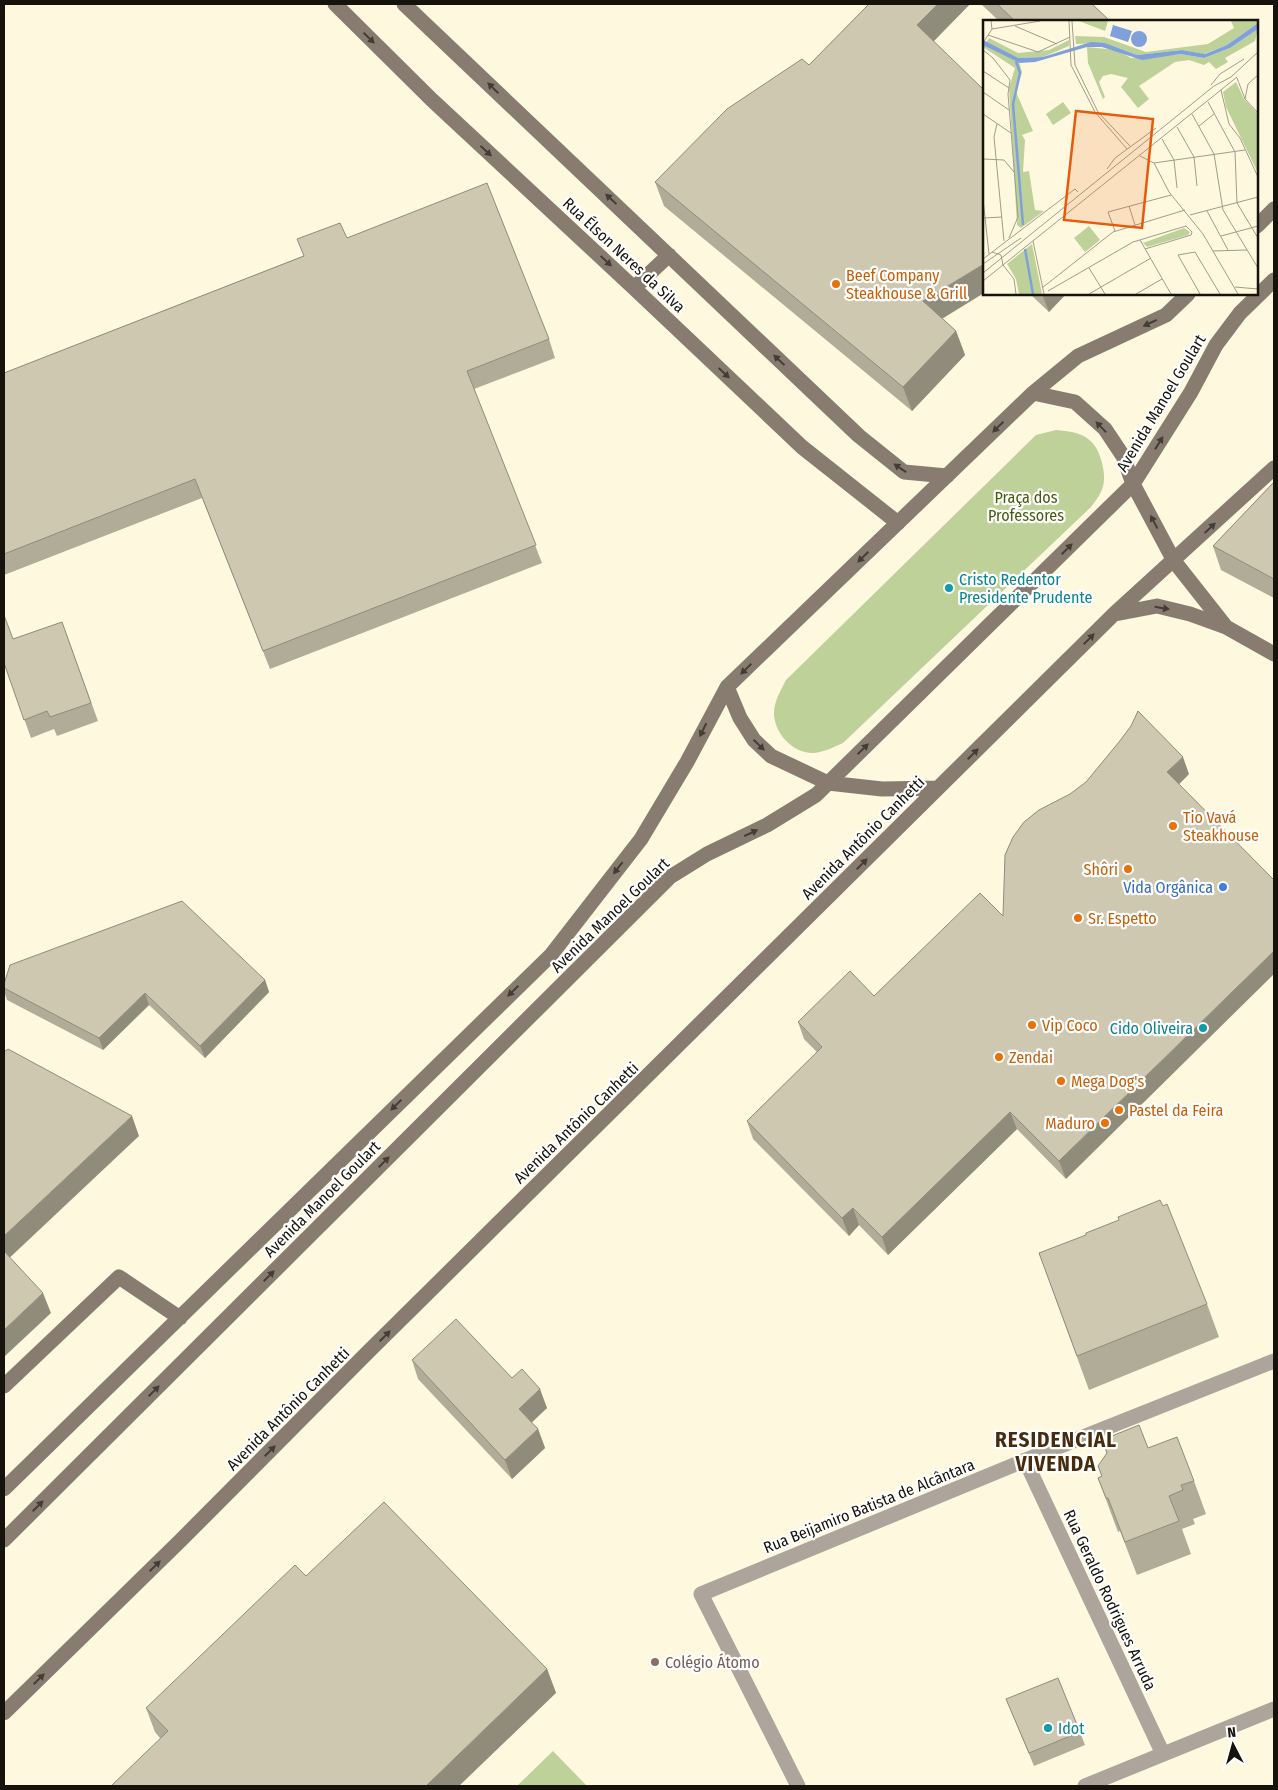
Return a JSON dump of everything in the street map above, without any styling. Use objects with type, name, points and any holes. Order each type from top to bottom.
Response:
[{"type":"main road","name":"Rua Élson Neres da Silva","points":[[335,4],[432,100],[802,447],[898,523]]},
{"type":"main road","name":"Rua Élson Neres da Silva","points":[[404,4],[859,436],[904,472],[947,476]]},
{"type":"main road","points":[[1258,225],[1274,209]]},
{"type":"main road","points":[[634,288],[669,255]]},
{"type":"main road","name":"Avenida Manoel Goulart","points":[[4,1540],[670,877],[707,854],[767,826],[816,795],[1133,484],[1191,392],[1216,345],[1240,313],[1274,280]]},
{"type":"main road","name":"Avenida Manoel Goulart","points":[[4,1489],[551,955],[641,839],[688,762],[727,687],[1033,393],[1078,356],[1166,315],[1187,295]]},
{"type":"main road","points":[[1033,393],[1075,402],[1105,429],[1123,456],[1133,484],[1174,561],[1226,627]]},
{"type":"main road","name":"Avenida Antônio Canhetti","points":[[4,1713],[181,1540],[1114,614],[1274,468]]},
{"type":"main road","points":[[1114,614],[1157,606],[1190,614],[1226,627],[1274,654]]},
{"type":"main road","points":[[727,687],[740,718],[754,740],[771,756],[828,783],[882,789],[938,788]]},
{"type":"main road","points":[[4,1386],[119,1277],[180,1318]]},
{"type":"street","name":"Rua Beijamiro Batista de Alcântara","points":[[798,1786],[701,1594],[1025,1460],[1274,1361]]},
{"type":"street","name":"Rua Geraldo Rodrigues Arruda","points":[[1025,1460],[1163,1754]]},
{"type":"street","points":[[1085,1786],[1274,1709]]},
{"type":"green space","name":"Praça dos Professores","points":[[1056,430],[1080,434],[1096,447],[1102,463],[1104,482],[1101,492],[1091,507],[843,743],[814,753],[799,750],[786,741],[777,728],[774,709],[776,700],[786,680],[1036,435]]},
{"type":"green space","points":[[553,1751],[587,1786],[517,1786]]},
{"type":"building","points":[[869,4],[938,4],[917,25],[983,89],[983,265],[923,301],[956,331],[903,387],[655,182],[727,109],[802,59],[809,65]]},
{"type":"building","points":[[997,4],[1092,4],[1109,20],[1014,20]]},
{"type":"building","points":[[487,183],[549,339],[467,371],[536,545],[263,651],[195,479],[4,554],[4,373],[304,256],[297,239],[340,223],[347,238]]},
{"type":"building","points":[[1274,482],[1274,579],[1213,546]]},
{"type":"building","points":[[4,615],[13,639],[62,622],[91,703],[50,717],[47,711],[24,720],[4,663]]},
{"type":"building","points":[[1138,711],[1183,757],[1167,772],[1274,880],[1274,951],[1059,1161],[1010,1112],[882,1237],[853,1208],[842,1218],[747,1121],[822,1047],[798,1022],[850,971],[874,996],[980,893],[1003,916],[1005,855],[1013,837],[1024,822],[1039,810],[1070,794],[1086,782],[1131,726]]},
{"type":"building","points":[[182,901],[265,980],[200,1046],[145,993],[99,1038],[4,988],[10,965]]},
{"type":"building","points":[[8,1049],[132,1116],[4,1236],[4,1052]]},
{"type":"building","points":[[1160,1200],[1163,1206],[1167,1204],[1207,1304],[1077,1356],[1039,1253],[1086,1235],[1086,1233],[1119,1220],[1118,1217]]},
{"type":"building","points":[[4,1251],[43,1293],[4,1330]]},
{"type":"building","points":[[456,1319],[512,1378],[522,1369],[540,1389],[519,1409],[538,1429],[505,1460],[412,1360]]},
{"type":"building","points":[[1139,1425],[1148,1448],[1177,1437],[1194,1481],[1181,1485],[1183,1490],[1169,1496],[1179,1521],[1125,1542],[1098,1478],[1102,1476],[1098,1466],[1107,1453],[1102,1440]]},
{"type":"building","points":[[384,1502],[547,1669],[426,1786],[111,1786],[168,1731],[146,1708],[295,1565],[306,1576]]},
{"type":"building","name":"Idot","points":[[1058,1678],[1080,1732],[1029,1753],[1006,1699]]},
{"type":"place","name":"Beef Company Steakhouse & Grill","points":[[836,284]]},
{"type":"place","name":"Cristo Redentor Presidente Prudente","points":[[949,588]]},
{"type":"place","name":"Tio Vavá Steakhouse","points":[[1173,826]]},
{"type":"place","name":"Shôri","points":[[1128,869]]},
{"type":"place","name":"Vida Orgânica","points":[[1223,887]]},
{"type":"place","name":"Sr. Espetto","points":[[1078,918]]},
{"type":"place","name":"Vip Coco","points":[[1032,1025]]},
{"type":"place","name":"Cido Oliveira","points":[[1203,1028]]},
{"type":"place","name":"Zendai","points":[[999,1057]]},
{"type":"place","name":"Mega Dog's","points":[[1061,1081]]},
{"type":"place","name":"Pastel da Feira","points":[[1119,1110]]},
{"type":"place","name":"Maduro","points":[[1105,1123]]},
{"type":"place","name":"Colégio Átomo","points":[[655,1662]]},
{"type":"place","name":"Idot","points":[[1048,1728]]},
{"type":"district","name":"RESIDENCIAL VIVENDA","points":[[1056,1452]]}]
